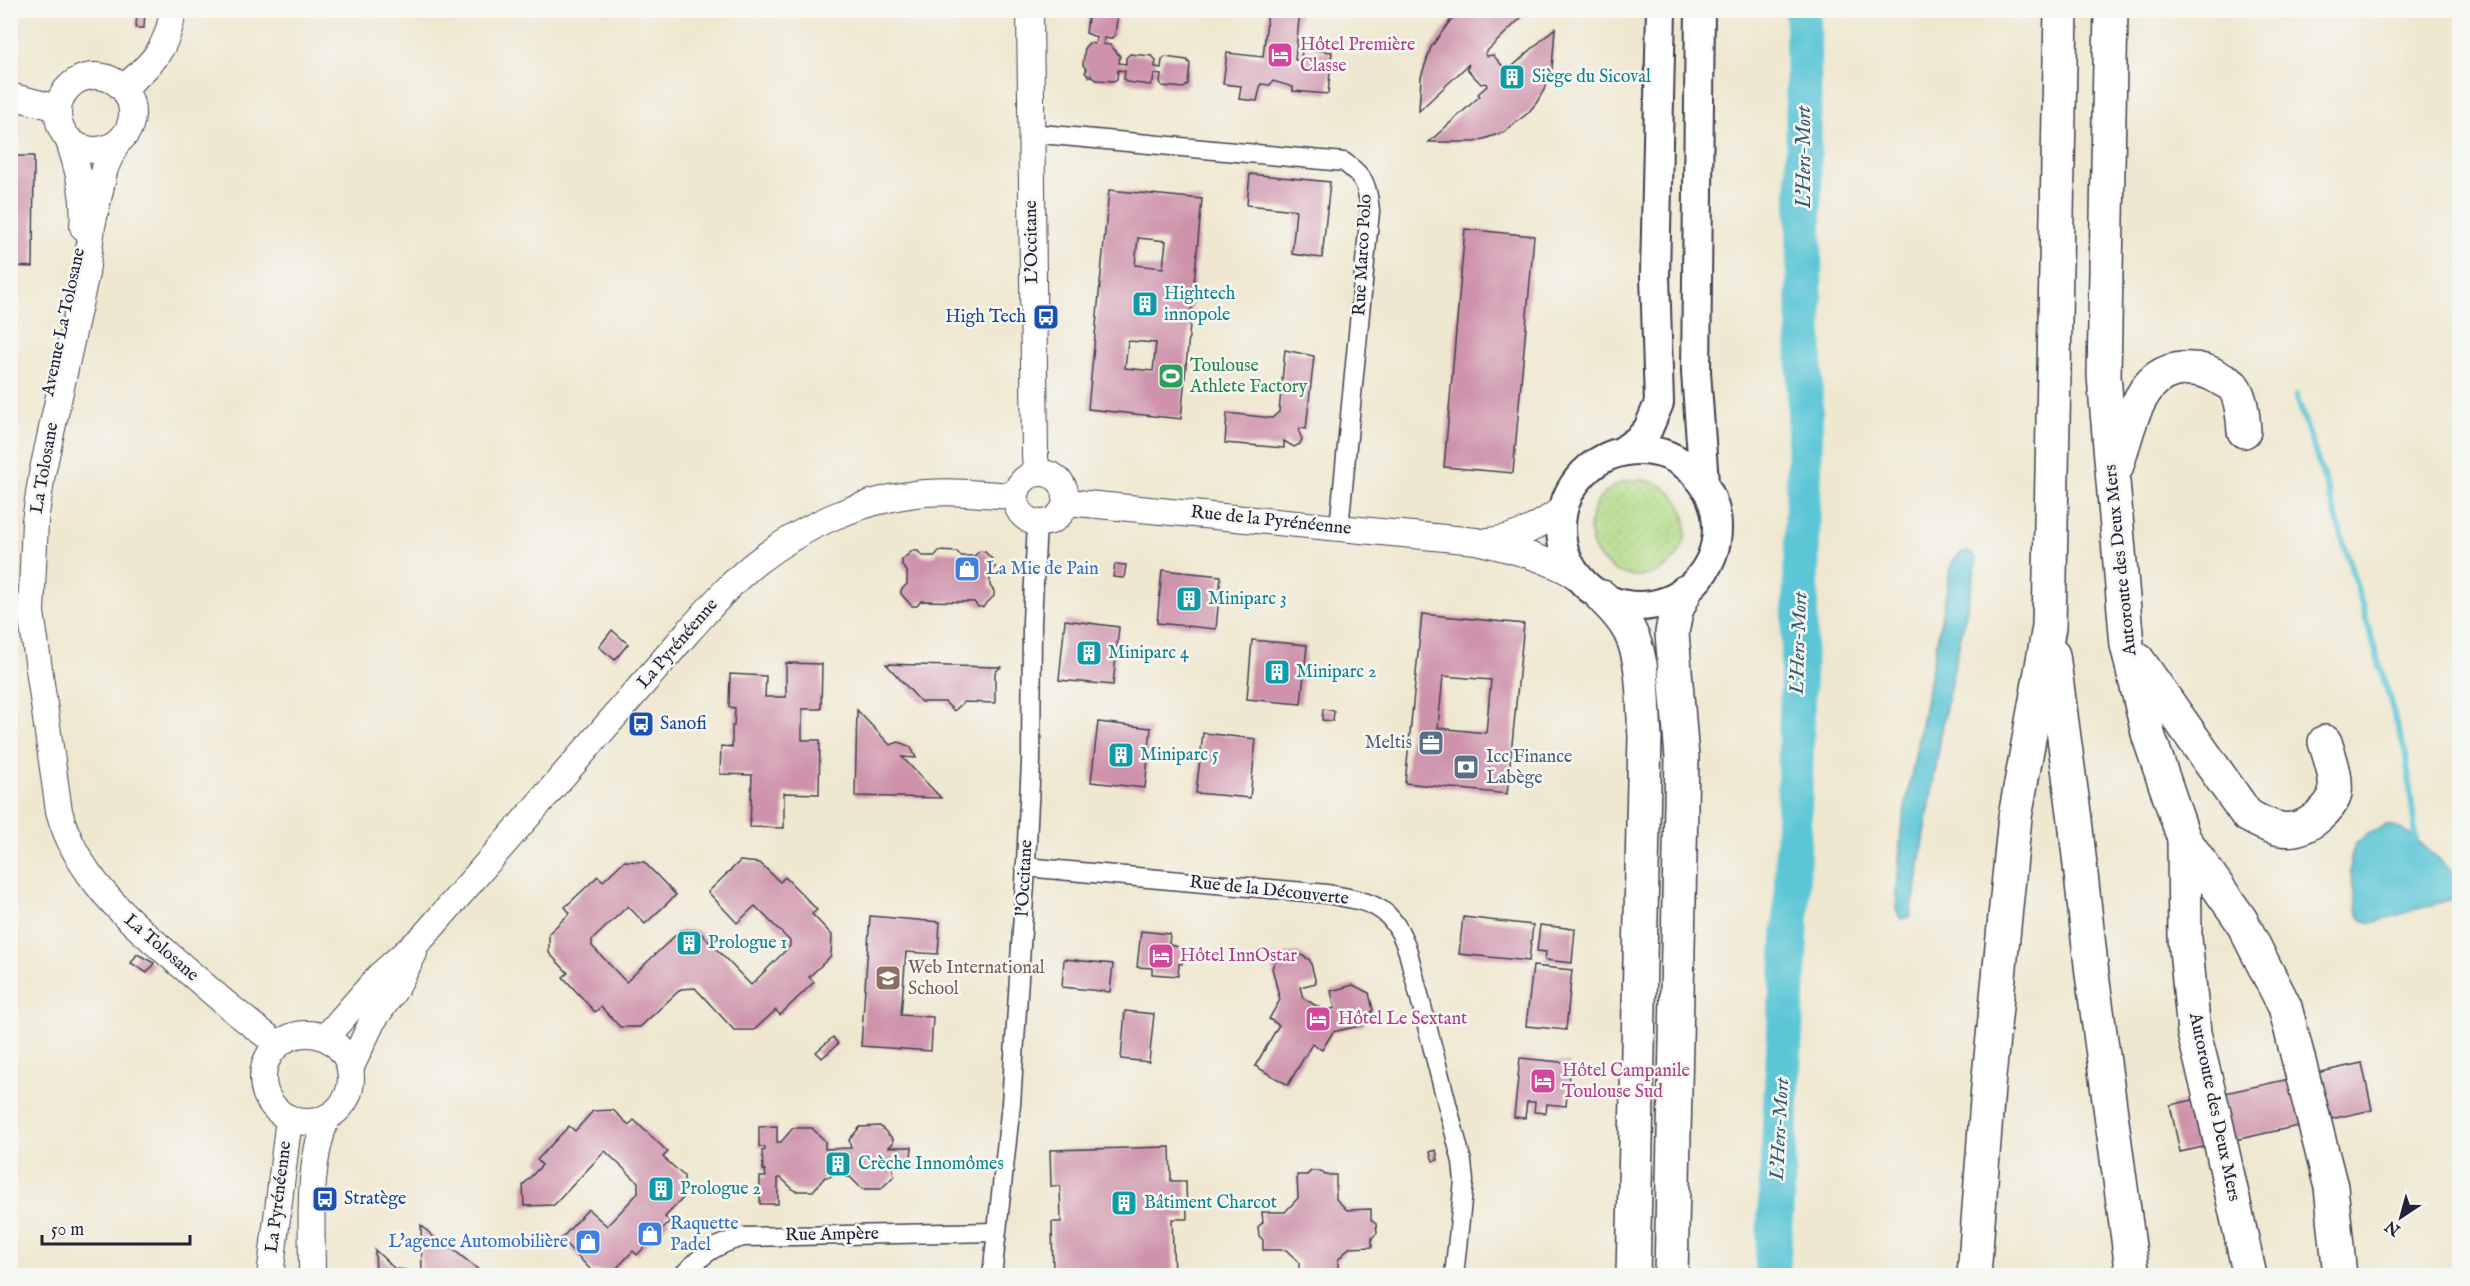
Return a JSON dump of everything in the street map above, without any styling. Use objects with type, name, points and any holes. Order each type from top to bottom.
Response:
[{"type":"highway","points":[[2061,10],[2049,627],[2133,1275]]},
{"type":"highway","name":"Autoroute des Deux Mers","points":[[2111,10],[2104,376],[2127,645],[2149,737],[2184,838],[2184,938],[2194,1033],[2250,1275]]},
{"type":"highway","points":[[2112,482],[2134,414],[2147,388],[2156,379],[2172,371],[2189,368],[2213,373],[2233,386],[2243,414],[2244,431]]},
{"type":"highway","points":[[1590,587],[1625,623],[1635,643],[1639,659],[1646,736],[1640,879],[1633,1275]]},
{"type":"highway","points":[[1671,1275],[1682,758],[1672,633],[1676,611],[1685,592]]},
{"type":"highway","points":[[1974,1275],[1988,1087],[2015,817],[2049,627]]},
{"type":"highway","points":[[2127,645],[2247,814],[2267,827],[2290,830],[2311,824],[2325,812],[2335,795],[2334,772],[2325,742]]},
{"type":"highway","points":[[2184,838],[2241,920],[2286,1007],[2331,1187],[2340,1275]]},
{"type":"main road","points":[[1661,10],[1654,264],[1659,403],[1648,429],[1639,439],[1620,452],[1601,459],[1584,472],[1571,488],[1563,508],[1561,532],[1566,556],[1590,587],[1623,605],[1644,606],[1666,602],[1685,592],[1702,575],[1714,554],[1718,529],[1714,505],[1704,483],[1696,372],[1700,10]]},
{"type":"main road","points":[[1620,452],[1644,450],[1667,454],[1687,466],[1704,483]]},
{"type":"street","points":[[123,88],[148,68],[161,48],[171,22],[172,10]]},
{"type":"street","name":"L'Occitane","points":[[1030,10],[1030,133],[1037,473]]},
{"type":"street","points":[[105,77],[115,81],[123,88],[130,99],[133,111],[126,135],[107,149],[86,149],[68,139],[62,130],[58,108],[66,89],[83,78],[105,77]]},
{"type":"street","points":[[10,96],[58,108]]},
{"type":"street","name":"Rue Marco Polo","points":[[1030,133],[1344,162],[1359,173],[1368,186],[1370,211],[1339,528]]},
{"type":"street","name":"Avenue La Tolosane","points":[[31,612],[20,567],[25,511],[31,468],[77,271],[84,224],[78,165],[68,139]]},
{"type":"street","name":"La Tolosane","points":[[116,144],[105,168],[92,226],[86,273],[42,474],[35,521],[31,612],[56,797],[65,833],[79,860],[128,919],[243,1019],[278,1044]]},
{"type":"street","points":[[1037,473],[1045,473],[1059,480],[1066,494],[1064,510],[1053,521],[1037,523],[1023,517],[1018,511],[1015,496],[1022,480],[1037,473]]},
{"type":"street","name":"La Pyrénéenne","points":[[423,937],[687,633],[757,562],[821,522],[882,500],[916,494],[1015,496]]},
{"type":"street","name":"Rue de la Pyrénéenne","points":[[1066,502],[1476,541],[1506,548],[1559,566],[1590,587]]},
{"type":"street","name":"Rue de la Pyrénéenne","points":[[1476,541],[1516,537],[1540,525],[1563,508]]},
{"type":"street","name":"l'Occitane","points":[[992,1275],[1011,1104],[1031,762],[1032,621],[1037,523]]},
{"type":"street","name":"Rue de la Découverte","points":[[1025,867],[1328,894],[1373,904],[1389,915],[1401,930],[1408,952],[1462,1162],[1464,1181],[1454,1275]]},
{"type":"street","points":[[326,1038],[379,976],[423,937]]},
{"type":"street","points":[[350,1069],[372,1022],[396,988],[423,937]]},
{"type":"street","points":[[299,1034],[326,1038],[338,1045],[346,1056],[350,1069],[349,1092],[336,1111],[327,1117],[315,1121],[289,1118],[273,1106],[266,1094],[262,1079],[264,1064],[278,1044],[299,1034]]},
{"type":"street","name":"La Pyrénéenne","points":[[312,1275],[312,1203],[315,1156],[327,1117]]},
{"type":"street","name":"La Pyrénéenne","points":[[270,1275],[289,1118]]},
{"type":"street","name":"Rue Ampère","points":[[682,1275],[705,1252],[723,1243],[743,1238],[996,1232]]},
{"type":"green space","points":[[1638,480],[1656,484],[1672,494],[1682,510],[1686,528],[1682,546],[1672,562],[1656,572],[1638,576],[1620,572],[1604,562],[1594,546],[1590,528],[1594,510],[1604,494],[1620,484]]},
{"type":"water","points":[[1968,551],[1977,559],[1945,711],[1915,894],[1910,916],[1901,919],[1896,909],[1901,830],[1952,562],[1960,553]]},
{"type":"water","points":[[2387,825],[2400,828],[2416,839],[2457,876],[2459,889],[2455,898],[2371,923],[2363,920],[2358,914],[2352,884],[2352,853],[2362,838]]},
{"type":"building","points":[[137,10],[145,10],[144,28],[136,28]]},
{"type":"building","points":[[1089,10],[1115,10],[1118,13],[1115,35],[1111,39],[1104,38],[1103,44],[1110,45],[1120,56],[1119,63],[1126,64],[1126,58],[1130,54],[1152,56],[1156,60],[1155,67],[1161,68],[1165,57],[1187,60],[1190,64],[1188,84],[1184,88],[1162,86],[1161,75],[1154,74],[1150,85],[1127,82],[1124,79],[1125,71],[1118,70],[1117,79],[1114,81],[1096,80],[1091,75],[1089,77],[1083,65],[1085,47],[1089,43],[1095,44],[1096,37],[1086,33]]},
{"type":"building","name":"Hôtel Première Classe","points":[[1268,10],[1300,10],[1295,60],[1301,60],[1302,49],[1332,52],[1328,94],[1293,91],[1293,87],[1273,81],[1270,85],[1261,84],[1257,101],[1239,99],[1241,86],[1223,84],[1227,53],[1263,57]]},
{"type":"building","name":"Siège du Sicoval","points":[[1464,10],[1529,10],[1485,53],[1487,56],[1493,55],[1506,70],[1503,75],[1555,28],[1552,69],[1537,102],[1528,113],[1504,132],[1475,142],[1429,142],[1480,96],[1478,94],[1487,86],[1486,83],[1481,84],[1467,69],[1469,64],[1419,111],[1421,77],[1431,47],[1450,21]]},
{"type":"building","points":[[10,156],[34,156],[33,267],[10,266]]},
{"type":"building","points":[[1250,174],[1330,182],[1322,258],[1292,254],[1296,210],[1247,205]]},
{"type":"building","name":"Hightech innopole","points":[[1109,190],[1202,199],[1181,419],[1088,409]],"holes":[[[1138,238],[1166,241],[1163,268],[1135,265]],[[1128,341],[1156,343],[1153,371],[1125,368]]]},
{"type":"building","points":[[1465,229],[1534,236],[1513,473],[1444,467]]},
{"type":"building","points":[[1285,350],[1314,356],[1306,429],[1300,428],[1302,439],[1300,444],[1294,447],[1284,441],[1284,448],[1225,443],[1227,413],[1272,418],[1279,412]]},
{"type":"building","points":[[912,551],[918,551],[922,556],[935,556],[939,551],[957,552],[961,556],[974,556],[980,551],[985,552],[995,562],[995,567],[990,572],[990,586],[994,591],[994,596],[983,607],[978,607],[974,602],[921,601],[917,606],[912,606],[901,594],[901,590],[907,584],[907,571],[902,566],[902,560]]},
{"type":"building","points":[[1115,564],[1126,565],[1124,578],[1113,577]]},
{"type":"building","name":"Miniparc 3","points":[[1162,570],[1221,576],[1216,629],[1157,623]]},
{"type":"building","points":[[1422,614],[1524,624],[1507,794],[1405,783]],"holes":[[[1443,676],[1491,680],[1486,733],[1438,728]]]},
{"type":"building","name":"Miniparc 4","points":[[1065,620],[1119,627],[1113,685],[1059,680]]},
{"type":"building","points":[[612,630],[628,644],[615,660],[599,647]]},
{"type":"building","name":"Miniparc 2","points":[[1252,640],[1307,645],[1301,704],[1247,699]]},
{"type":"building","points":[[786,663],[822,664],[821,709],[802,709],[802,740],[820,740],[819,794],[784,793],[784,828],[750,827],[752,775],[720,774],[721,746],[732,747],[735,708],[729,707],[730,674],[766,676],[765,697],[786,697]]},
{"type":"building","points":[[886,664],[1001,667],[995,672],[995,703],[964,702],[954,711],[945,702],[921,702]]},
{"type":"building","points":[[1323,709],[1334,711],[1333,721],[1322,720]]},
{"type":"building","points":[[857,710],[890,745],[899,742],[911,747],[916,758],[902,757],[941,798],[855,796]]},
{"type":"building","name":"Miniparc 5","points":[[1098,722],[1151,728],[1145,788],[1091,782]]},
{"type":"building","points":[[1203,733],[1256,739],[1250,798],[1196,793]]},
{"type":"building","name":"Prologue 1","points":[[624,861],[644,862],[676,895],[645,924],[628,906],[592,940],[592,946],[626,982],[681,930],[698,930],[751,985],[790,946],[790,941],[755,906],[737,923],[708,892],[740,861],[760,863],[780,882],[785,877],[801,893],[817,910],[812,914],[832,935],[831,956],[809,977],[814,982],[780,1015],[776,1010],[754,1030],[734,1030],[695,988],[681,989],[640,1027],[620,1027],[601,1007],[595,1012],[563,977],[568,973],[549,953],[549,933],[570,913],[565,907],[598,876],[603,881]]},
{"type":"building","points":[[870,916],[940,922],[938,954],[906,952],[901,1015],[933,1017],[931,1051],[861,1046]]},
{"type":"building","points":[[1463,917],[1533,925],[1529,961],[1459,954]]},
{"type":"building","points":[[1540,925],[1575,929],[1572,963],[1545,960],[1546,952],[1537,951]]},
{"type":"building","name":"Hôtel InnOstar","points":[[1141,931],[1170,934],[1169,945],[1184,948],[1178,976],[1152,974],[1152,968],[1137,967]]},
{"type":"building","name":"Hôtel Le Sextant","points":[[1296,952],[1310,960],[1316,983],[1300,987],[1303,998],[1325,1011],[1335,1008],[1331,991],[1353,985],[1369,993],[1373,1010],[1363,1025],[1333,1032],[1322,1050],[1312,1044],[1288,1085],[1255,1066],[1279,1025],[1269,1019],[1280,1000],[1272,968],[1278,956]]},
{"type":"building","points":[[137,954],[154,963],[147,973],[131,963]]},
{"type":"building","points":[[1064,959],[1113,964],[1110,992],[1062,987]]},
{"type":"building","points":[[1533,966],[1572,970],[1566,1030],[1526,1026]]},
{"type":"building","points":[[1125,1011],[1154,1014],[1149,1062],[1121,1059]]},
{"type":"building","points":[[833,1037],[838,1044],[822,1058],[816,1052]]},
{"type":"building","name":"Hôtel Campanile Toulouse Sud","points":[[1520,1058],[1570,1063],[1566,1106],[1547,1104],[1546,1113],[1534,1112],[1535,1102],[1527,1102],[1525,1118],[1514,1117]]},
{"type":"building","points":[[2362,1063],[2372,1110],[2180,1152],[2170,1105]]},
{"type":"building","name":"Prologue 2","points":[[613,1110],[629,1125],[634,1120],[668,1152],[663,1157],[684,1176],[684,1197],[665,1217],[670,1221],[637,1255],[633,1251],[614,1271],[592,1271],[561,1239],[588,1209],[607,1226],[638,1193],[638,1182],[605,1151],[554,1205],[524,1206],[523,1185],[542,1165],[537,1160],[569,1126],[575,1131],[593,1111]]},
{"type":"building","name":"Crèche Innomômes","points":[[777,1126],[777,1142],[781,1142],[793,1128],[812,1128],[825,1141],[825,1149],[851,1148],[849,1140],[860,1127],[880,1126],[893,1139],[889,1147],[912,1147],[911,1157],[914,1166],[892,1166],[894,1176],[881,1189],[862,1189],[841,1172],[834,1172],[830,1177],[825,1177],[813,1191],[795,1191],[781,1178],[778,1178],[778,1204],[760,1204],[760,1177],[766,1177],[765,1170],[763,1170],[762,1151],[765,1147],[759,1147],[759,1127]]},
{"type":"building","name":"Bâtiment Charcot","points":[[1170,1147],[1171,1181],[1186,1181],[1187,1219],[1172,1219],[1174,1275],[1053,1275],[1052,1222],[1061,1222],[1060,1186],[1051,1186],[1050,1150]]},
{"type":"building","points":[[1436,1150],[1438,1160],[1433,1161],[1430,1152]]},
{"type":"building","points":[[1311,1171],[1336,1175],[1336,1199],[1347,1210],[1371,1209],[1371,1220],[1376,1224],[1377,1233],[1372,1238],[1372,1247],[1349,1248],[1338,1260],[1338,1275],[1299,1275],[1299,1262],[1286,1250],[1263,1250],[1263,1240],[1259,1236],[1258,1227],[1263,1222],[1262,1212],[1285,1212],[1298,1198],[1297,1175],[1307,1175]]},
{"type":"building","points":[[421,1225],[440,1243],[455,1251],[485,1275],[424,1275],[422,1273]]},
{"type":"building","points":[[375,1250],[395,1269],[407,1270],[407,1275],[376,1275]]},
{"type":"waterway","name":"L'Hers-Mort","points":[[1772,1276],[1791,918],[1805,437],[1803,10]]},
{"type":"waterway","points":[[2296,395],[2332,503],[2406,755],[2416,839]]},
{"type":"place","name":"Hôtel Première Classe","points":[[1280,55]]},
{"type":"place","name":"Siège du Sicoval","points":[[1512,77]]},
{"type":"place","name":"Hightech innopole","points":[[1145,304]]},
{"type":"place","name":"High Tech","points":[[1046,317]]},
{"type":"place","name":"Toulouse Athlete Factory","points":[[1171,376]]},
{"type":"place","name":"La Mie de Pain","points":[[967,569]]},
{"type":"place","name":"Miniparc 3","points":[[1189,599]]},
{"type":"place","name":"Miniparc 4","points":[[1089,653]]},
{"type":"place","name":"Miniparc 2","points":[[1277,672]]},
{"type":"place","name":"Sanofi","points":[[641,724]]},
{"type":"place","name":"Meltis","points":[[1431,743]]},
{"type":"place","name":"Miniparc 5","points":[[1121,755]]},
{"type":"place","name":"Icc Finance Labège","points":[[1466,767]]},
{"type":"place","name":"Prologue 1","points":[[689,943]]},
{"type":"place","name":"Hôtel InnOstar","points":[[1161,956]]},
{"type":"place","name":"Web International School","points":[[888,978]]},
{"type":"place","name":"Hôtel Le Sextant","points":[[1318,1019]]},
{"type":"place","name":"Hôtel Campanile Toulouse Sud","points":[[1543,1081]]},
{"type":"place","name":"Crèche Innomômes","points":[[838,1164]]},
{"type":"place","name":"Prologue 2","points":[[661,1189]]},
{"type":"place","name":"Stratège","points":[[325,1199]]},
{"type":"place","name":"Bâtiment Charcot","points":[[1124,1203]]},
{"type":"place","name":"Raquette Padel","points":[[650,1234]]},
{"type":"place","name":"L'agence Automobilière","points":[[588,1242]]}]
